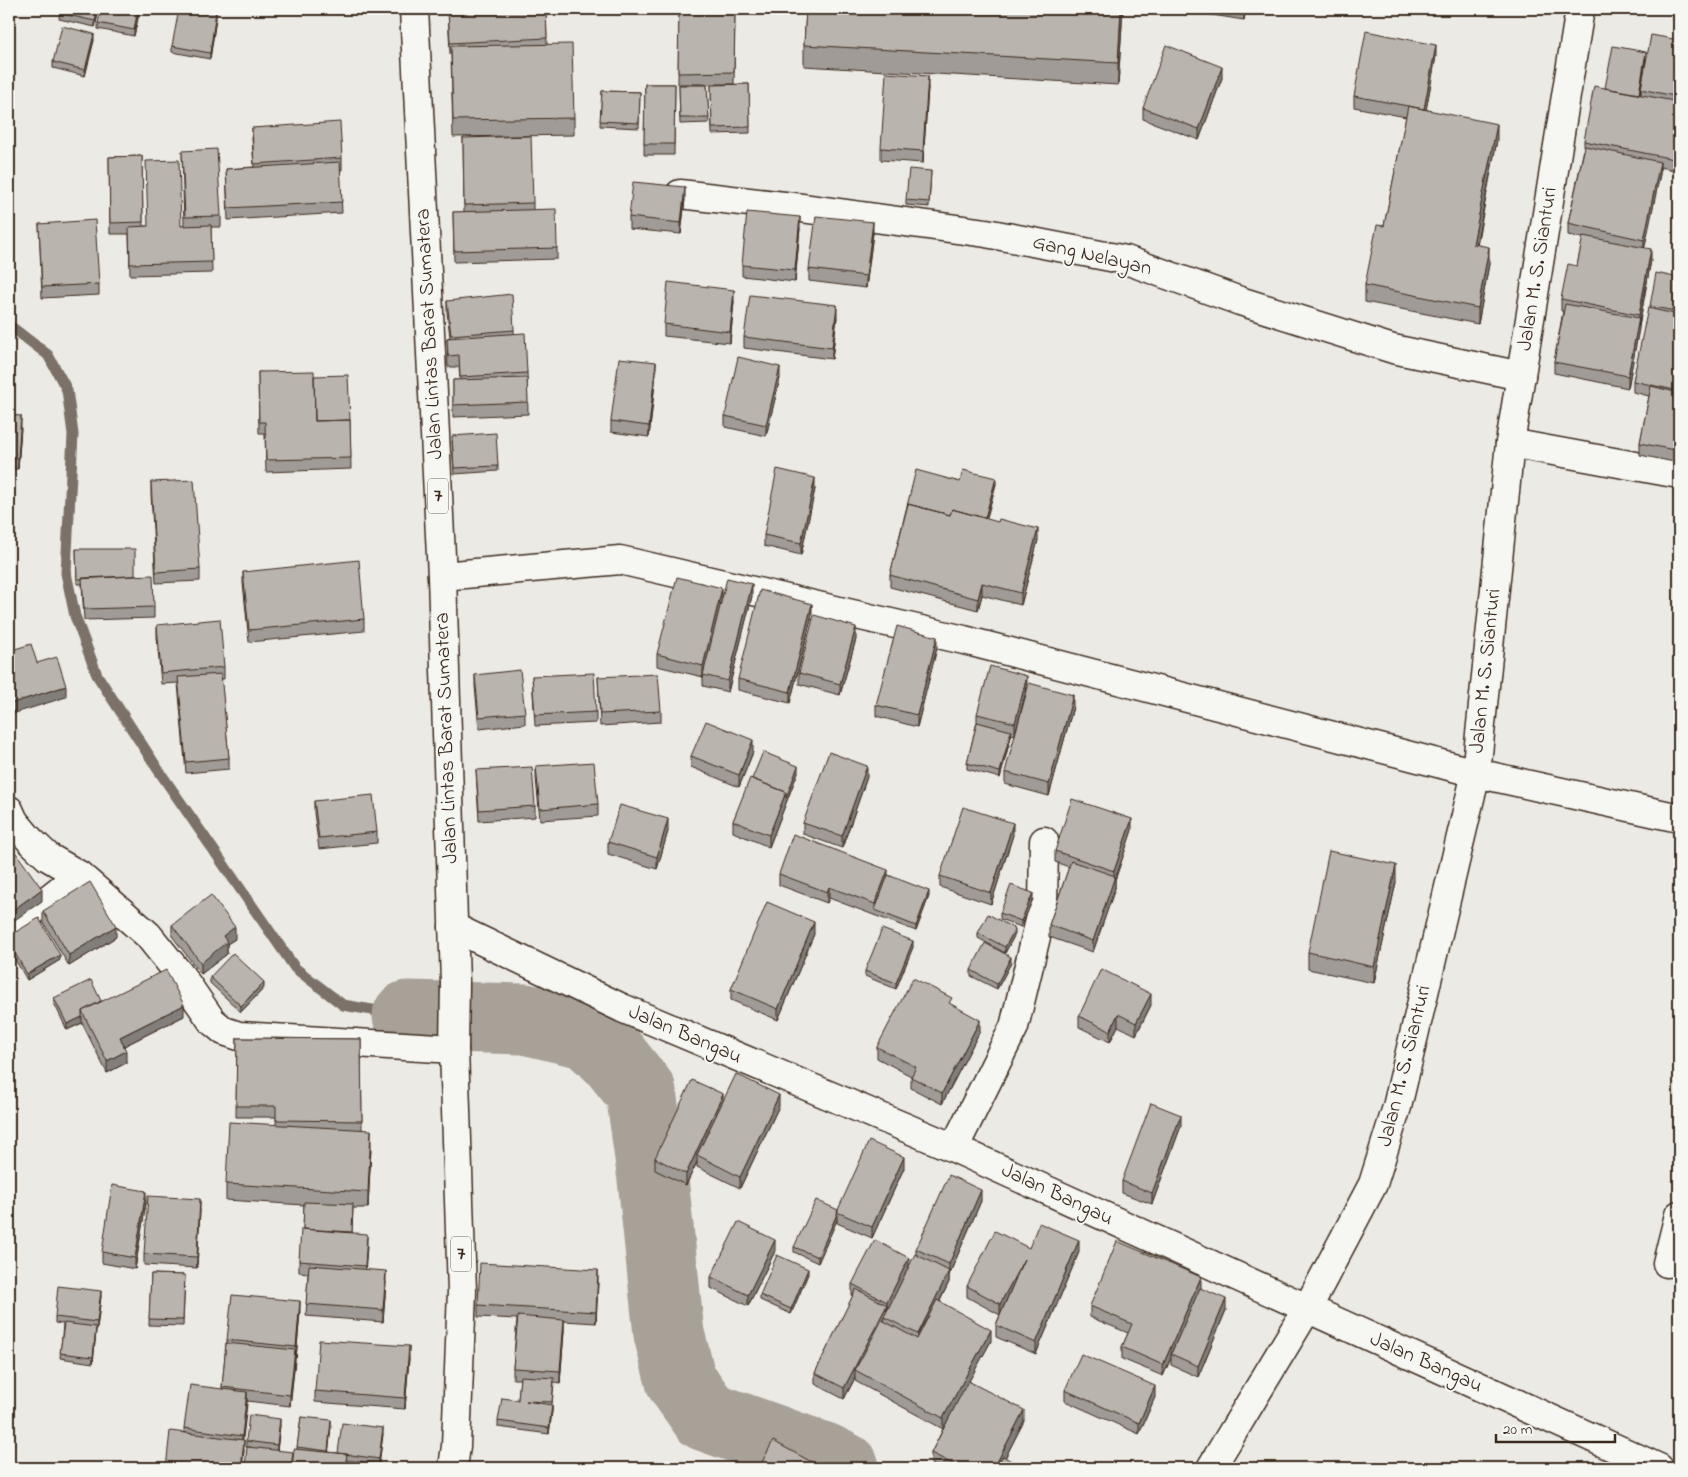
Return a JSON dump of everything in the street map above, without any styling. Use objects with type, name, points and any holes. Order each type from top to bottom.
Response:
[{"type":"main road","name":"Jalan Lintas Barat Sumatera","points":[[414,9],[442,576],[454,983],[454,1044],[462,1291],[456,1446],[453,1468]]},
{"type":"main road","name":"Jalan M. S. Sianturi","points":[[1211,1468],[1307,1309],[1373,1184],[1397,1107],[1476,772],[1510,443],[1580,9]]},
{"type":"main road","name":"Gang Nelayan","points":[[680,194],[802,208],[986,233],[1126,260],[1240,301],[1393,349],[1521,376]]},
{"type":"main road","points":[[1510,443],[1679,474]]},
{"type":"main road","points":[[442,576],[620,560],[964,640],[1476,772],[1679,818]]},
{"type":"main road","points":[[9,810],[14,821],[42,851],[79,875],[148,935],[212,1020],[224,1031],[239,1036],[454,1044]]},
{"type":"main road","points":[[954,1148],[1014,1026],[1043,908],[1044,841]]},
{"type":"main road","points":[[9,930],[79,875]]},
{"type":"main road","name":"Jalan Bangau","points":[[452,927],[622,1008],[954,1148],[1659,1468]]},
{"type":"main road","points":[[1667,1262],[1679,1215]]},
{"type":"building","points":[[60,9],[98,9],[95,21],[59,13]]},
{"type":"building","points":[[101,9],[138,9],[134,30],[98,23]]},
{"type":"building","points":[[179,9],[216,12],[210,53],[172,46]]},
{"type":"building","points":[[448,9],[546,9],[547,38],[450,43]]},
{"type":"building","points":[[679,9],[735,9],[734,72],[678,73]]},
{"type":"building","points":[[806,9],[1121,9],[1118,63],[804,45]]},
{"type":"building","points":[[62,26],[94,34],[85,70],[53,62]]},
{"type":"building","points":[[1366,31],[1436,45],[1424,109],[1354,96]]},
{"type":"building","points":[[1651,35],[1679,40],[1679,97],[1641,89]]},
{"type":"building","points":[[572,44],[574,118],[453,120],[451,46]]},
{"type":"building","points":[[1166,45],[1222,67],[1199,129],[1143,108]]},
{"type":"building","points":[[1613,46],[1646,52],[1639,94],[1605,88]]},
{"type":"building","points":[[886,73],[928,76],[923,151],[881,148]]},
{"type":"building","points":[[645,84],[675,84],[674,144],[644,144]]},
{"type":"building","points":[[749,84],[750,127],[712,128],[711,85]]},
{"type":"building","points":[[679,85],[707,85],[709,118],[680,118]]},
{"type":"building","points":[[1594,86],[1679,102],[1679,160],[1584,141]]},
{"type":"building","points":[[602,91],[640,92],[639,123],[600,121]]},
{"type":"building","points":[[1408,106],[1497,124],[1473,244],[1489,247],[1478,308],[1365,285],[1377,225],[1384,226]]},
{"type":"building","points":[[340,122],[342,158],[254,164],[252,128]]},
{"type":"building","points":[[531,136],[533,203],[464,205],[463,138]]},
{"type":"building","points":[[1585,146],[1660,162],[1644,240],[1568,223]]},
{"type":"building","points":[[217,149],[221,216],[185,217],[182,151]]},
{"type":"building","points":[[142,156],[143,222],[110,223],[109,157]]},
{"type":"building","points":[[179,160],[181,226],[211,225],[212,262],[130,264],[129,227],[148,226],[146,161]]},
{"type":"building","points":[[340,162],[342,202],[228,208],[226,169]]},
{"type":"building","points":[[909,169],[931,171],[929,202],[906,200]]},
{"type":"building","points":[[633,182],[685,187],[681,223],[629,217]]},
{"type":"building","points":[[556,209],[557,248],[454,251],[453,212]]},
{"type":"building","points":[[747,212],[800,217],[795,270],[742,265]]},
{"type":"building","points":[[816,216],[873,222],[866,276],[809,269]]},
{"type":"building","points":[[95,220],[99,284],[42,287],[39,224]]},
{"type":"building","points":[[1583,236],[1651,249],[1639,315],[1561,299],[1568,264],[1577,266]]},
{"type":"building","points":[[1656,273],[1679,278],[1679,312],[1650,306]]},
{"type":"building","points":[[668,282],[734,290],[730,332],[664,324]]},
{"type":"building","points":[[512,294],[514,330],[451,335],[447,301]]},
{"type":"building","points":[[750,295],[837,305],[832,348],[744,337]]},
{"type":"building","points":[[1565,304],[1639,318],[1628,376],[1554,362]]},
{"type":"building","points":[[1648,308],[1679,315],[1679,391],[1633,381]]},
{"type":"building","points":[[525,333],[527,373],[460,377],[459,355],[448,356],[447,338]]},
{"type":"building","points":[[738,357],[780,367],[766,425],[725,416]]},
{"type":"building","points":[[619,358],[656,362],[649,426],[611,421]]},
{"type":"building","points":[[314,371],[315,421],[350,420],[351,458],[266,460],[265,422],[259,422],[258,372]]},
{"type":"building","points":[[348,375],[350,420],[315,421],[314,376]]},
{"type":"building","points":[[527,378],[528,402],[453,405],[453,380]]},
{"type":"building","points":[[1651,386],[1675,392],[1674,397],[1679,398],[1679,451],[1640,443]]},
{"type":"building","points":[[9,415],[21,416],[18,458],[9,457]]},
{"type":"building","points":[[496,433],[498,466],[454,468],[452,436]]},
{"type":"building","points":[[777,469],[815,478],[801,543],[764,535]]},
{"type":"building","points":[[916,470],[960,482],[963,470],[996,478],[985,518],[952,509],[950,515],[908,504],[907,506]]},
{"type":"building","points":[[194,480],[200,569],[156,572],[151,482]]},
{"type":"building","points":[[908,504],[950,515],[952,509],[998,522],[999,519],[1038,529],[1021,593],[982,583],[978,599],[890,575]]},
{"type":"building","points":[[76,549],[135,549],[135,576],[77,579]]},
{"type":"building","points":[[359,560],[364,619],[249,630],[243,572]]},
{"type":"building","points":[[153,575],[154,607],[84,609],[82,578]]},
{"type":"building","points":[[9,577],[14,597],[9,598]]},
{"type":"building","points":[[677,577],[722,588],[703,666],[657,654]]},
{"type":"building","points":[[727,578],[752,584],[728,681],[703,675]]},
{"type":"building","points":[[760,590],[812,604],[790,692],[738,679]]},
{"type":"building","points":[[814,615],[856,627],[840,684],[799,673]]},
{"type":"building","points":[[220,619],[224,667],[161,673],[157,625]]},
{"type":"building","points":[[897,626],[937,637],[917,715],[876,705]]},
{"type":"building","points":[[31,644],[37,663],[57,657],[66,686],[9,704],[9,651]]},
{"type":"building","points":[[990,666],[1027,676],[1015,723],[977,714]]},
{"type":"building","points":[[520,670],[525,713],[479,717],[475,675]]},
{"type":"building","points":[[594,673],[596,712],[535,715],[532,676]]},
{"type":"building","points":[[221,674],[229,758],[186,762],[178,677]]},
{"type":"building","points":[[658,674],[661,711],[600,714],[598,677]]},
{"type":"building","points":[[1029,683],[1073,695],[1049,784],[1005,772]]},
{"type":"building","points":[[706,721],[753,740],[739,775],[691,756]]},
{"type":"building","points":[[977,722],[1011,731],[1000,772],[967,763]]},
{"type":"building","points":[[763,752],[798,766],[786,798],[786,792],[752,779]]},
{"type":"building","points":[[829,752],[867,766],[842,836],[803,823]]},
{"type":"building","points":[[594,762],[598,804],[540,809],[536,766]]},
{"type":"building","points":[[532,767],[535,806],[479,810],[476,770]]},
{"type":"building","points":[[750,778],[786,792],[769,835],[733,821]]},
{"type":"building","points":[[373,795],[377,832],[319,838],[314,801]]},
{"type":"building","points":[[1072,799],[1132,819],[1114,871],[1055,851]]},
{"type":"building","points":[[620,805],[668,819],[657,857],[608,842]]},
{"type":"building","points":[[963,807],[1013,823],[991,893],[940,876]]},
{"type":"building","points":[[793,834],[888,870],[875,904],[829,887],[827,892],[779,874]]},
{"type":"building","points":[[9,850],[13,855],[16,853],[42,889],[9,913]]},
{"type":"building","points":[[1329,851],[1396,865],[1374,967],[1308,952]]},
{"type":"building","points":[[1071,861],[1115,876],[1093,941],[1049,925]]},
{"type":"building","points":[[888,875],[929,891],[916,926],[875,910]]},
{"type":"building","points":[[90,882],[116,926],[69,955],[43,911]]},
{"type":"building","points":[[1011,885],[1033,893],[1021,921],[1000,913]]},
{"type":"building","points":[[211,895],[235,927],[223,936],[227,942],[201,963],[172,925]]},
{"type":"building","points":[[767,902],[814,922],[778,1009],[731,989]]},
{"type":"building","points":[[988,914],[1015,929],[1005,947],[978,933]]},
{"type":"building","points":[[39,918],[60,955],[27,974],[9,943],[9,936]]},
{"type":"building","points":[[882,929],[913,941],[896,983],[865,971]]},
{"type":"building","points":[[985,943],[1011,957],[997,984],[971,970]]},
{"type":"building","points":[[233,953],[264,982],[241,1006],[210,977]]},
{"type":"building","points":[[1101,969],[1151,994],[1136,1023],[1118,1014],[1110,1031],[1079,1016]]},
{"type":"building","points":[[166,970],[184,1005],[120,1037],[126,1051],[107,1061],[82,1011]]},
{"type":"building","points":[[913,978],[952,998],[949,1003],[980,1020],[942,1093],[911,1077],[916,1067],[877,1047]]},
{"type":"building","points":[[91,980],[101,1001],[82,1011],[82,1017],[67,1024],[54,998]]},
{"type":"building","points":[[237,1038],[361,1039],[362,1121],[276,1120],[276,1106],[236,1106]]},
{"type":"building","points":[[736,1074],[779,1095],[740,1177],[697,1155]]},
{"type":"building","points":[[692,1080],[723,1094],[686,1174],[655,1158]]},
{"type":"building","points":[[1151,1103],[1181,1115],[1152,1193],[1122,1181]]},
{"type":"building","points":[[229,1122],[371,1130],[368,1192],[226,1184]]},
{"type":"building","points":[[869,1141],[904,1157],[872,1227],[837,1212]]},
{"type":"building","points":[[949,1175],[981,1190],[949,1264],[916,1249]]},
{"type":"building","points":[[112,1185],[146,1191],[135,1258],[102,1252]]},
{"type":"building","points":[[148,1196],[200,1199],[197,1257],[144,1254]]},
{"type":"building","points":[[816,1200],[838,1210],[818,1257],[794,1247]]},
{"type":"building","points":[[304,1202],[353,1204],[352,1232],[303,1229]]},
{"type":"building","points":[[738,1222],[775,1240],[748,1295],[711,1277]]},
{"type":"building","points":[[1039,1223],[1079,1240],[1036,1343],[996,1325],[1024,1259],[1000,1304],[967,1286],[995,1231],[1029,1248]]},
{"type":"building","points":[[301,1229],[367,1234],[365,1266],[299,1261]]},
{"type":"building","points":[[875,1240],[909,1258],[887,1302],[852,1284]]},
{"type":"building","points":[[1117,1241],[1201,1277],[1163,1365],[1122,1347],[1132,1324],[1090,1306]]},
{"type":"building","points":[[915,1254],[949,1271],[918,1334],[884,1317]]},
{"type":"building","points":[[777,1255],[808,1269],[791,1309],[760,1295]]},
{"type":"building","points":[[480,1263],[598,1270],[596,1312],[478,1305]]},
{"type":"building","points":[[309,1265],[386,1271],[383,1310],[306,1304]]},
{"type":"building","points":[[151,1274],[185,1275],[183,1320],[149,1319]]},
{"type":"building","points":[[58,1286],[101,1291],[97,1322],[55,1317]]},
{"type":"building","points":[[1200,1288],[1226,1299],[1198,1366],[1171,1354]]},
{"type":"building","points":[[856,1289],[887,1305],[844,1388],[815,1373]]},
{"type":"building","points":[[232,1295],[300,1301],[296,1347],[227,1340]]},
{"type":"building","points":[[937,1300],[991,1330],[943,1418],[855,1370],[882,1320],[917,1339]]},
{"type":"building","points":[[518,1316],[564,1320],[560,1371],[513,1368]]},
{"type":"building","points":[[64,1323],[96,1327],[93,1357],[60,1353]]},
{"type":"building","points":[[319,1340],[409,1346],[405,1398],[315,1391]]},
{"type":"building","points":[[226,1343],[295,1350],[290,1395],[222,1387]]},
{"type":"building","points":[[1081,1354],[1155,1386],[1139,1423],[1065,1390]]},
{"type":"building","points":[[520,1376],[554,1378],[552,1402],[526,1401],[552,1405],[549,1428],[498,1421],[502,1398],[518,1400]]},
{"type":"building","points":[[968,1381],[1024,1410],[994,1468],[961,1468],[931,1453]]},
{"type":"building","points":[[190,1385],[247,1392],[242,1436],[184,1428]]},
{"type":"building","points":[[249,1415],[280,1419],[277,1445],[246,1441]]},
{"type":"building","points":[[301,1417],[331,1420],[328,1451],[297,1447]]},
{"type":"building","points":[[342,1423],[383,1428],[379,1459],[338,1453]]},
{"type":"building","points":[[170,1431],[244,1440],[241,1468],[166,1468]]},
{"type":"building","points":[[773,1441],[819,1466],[818,1468],[759,1468]]},
{"type":"building","points":[[247,1447],[293,1452],[291,1468],[245,1468]]},
{"type":"building","points":[[294,1449],[347,1454],[345,1468],[292,1468]]},
{"type":"building","points":[[1003,1456],[1022,1468],[995,1468]]},
{"type":"building","points":[[352,1461],[381,1466],[380,1468],[350,1468]]},
{"type":"building","points":[[618,1464],[649,1468],[617,1468]]},
{"type":"waterway","points":[[9,325],[48,355],[67,390],[73,434],[66,573],[75,616],[97,675],[159,771],[295,968],[343,1005],[408,1016]]},
{"type":"waterway","points":[[408,1016],[525,1019],[588,1034],[613,1057],[641,1092],[653,1179],[669,1334],[681,1381],[706,1416],[824,1458],[844,1468]]}]
